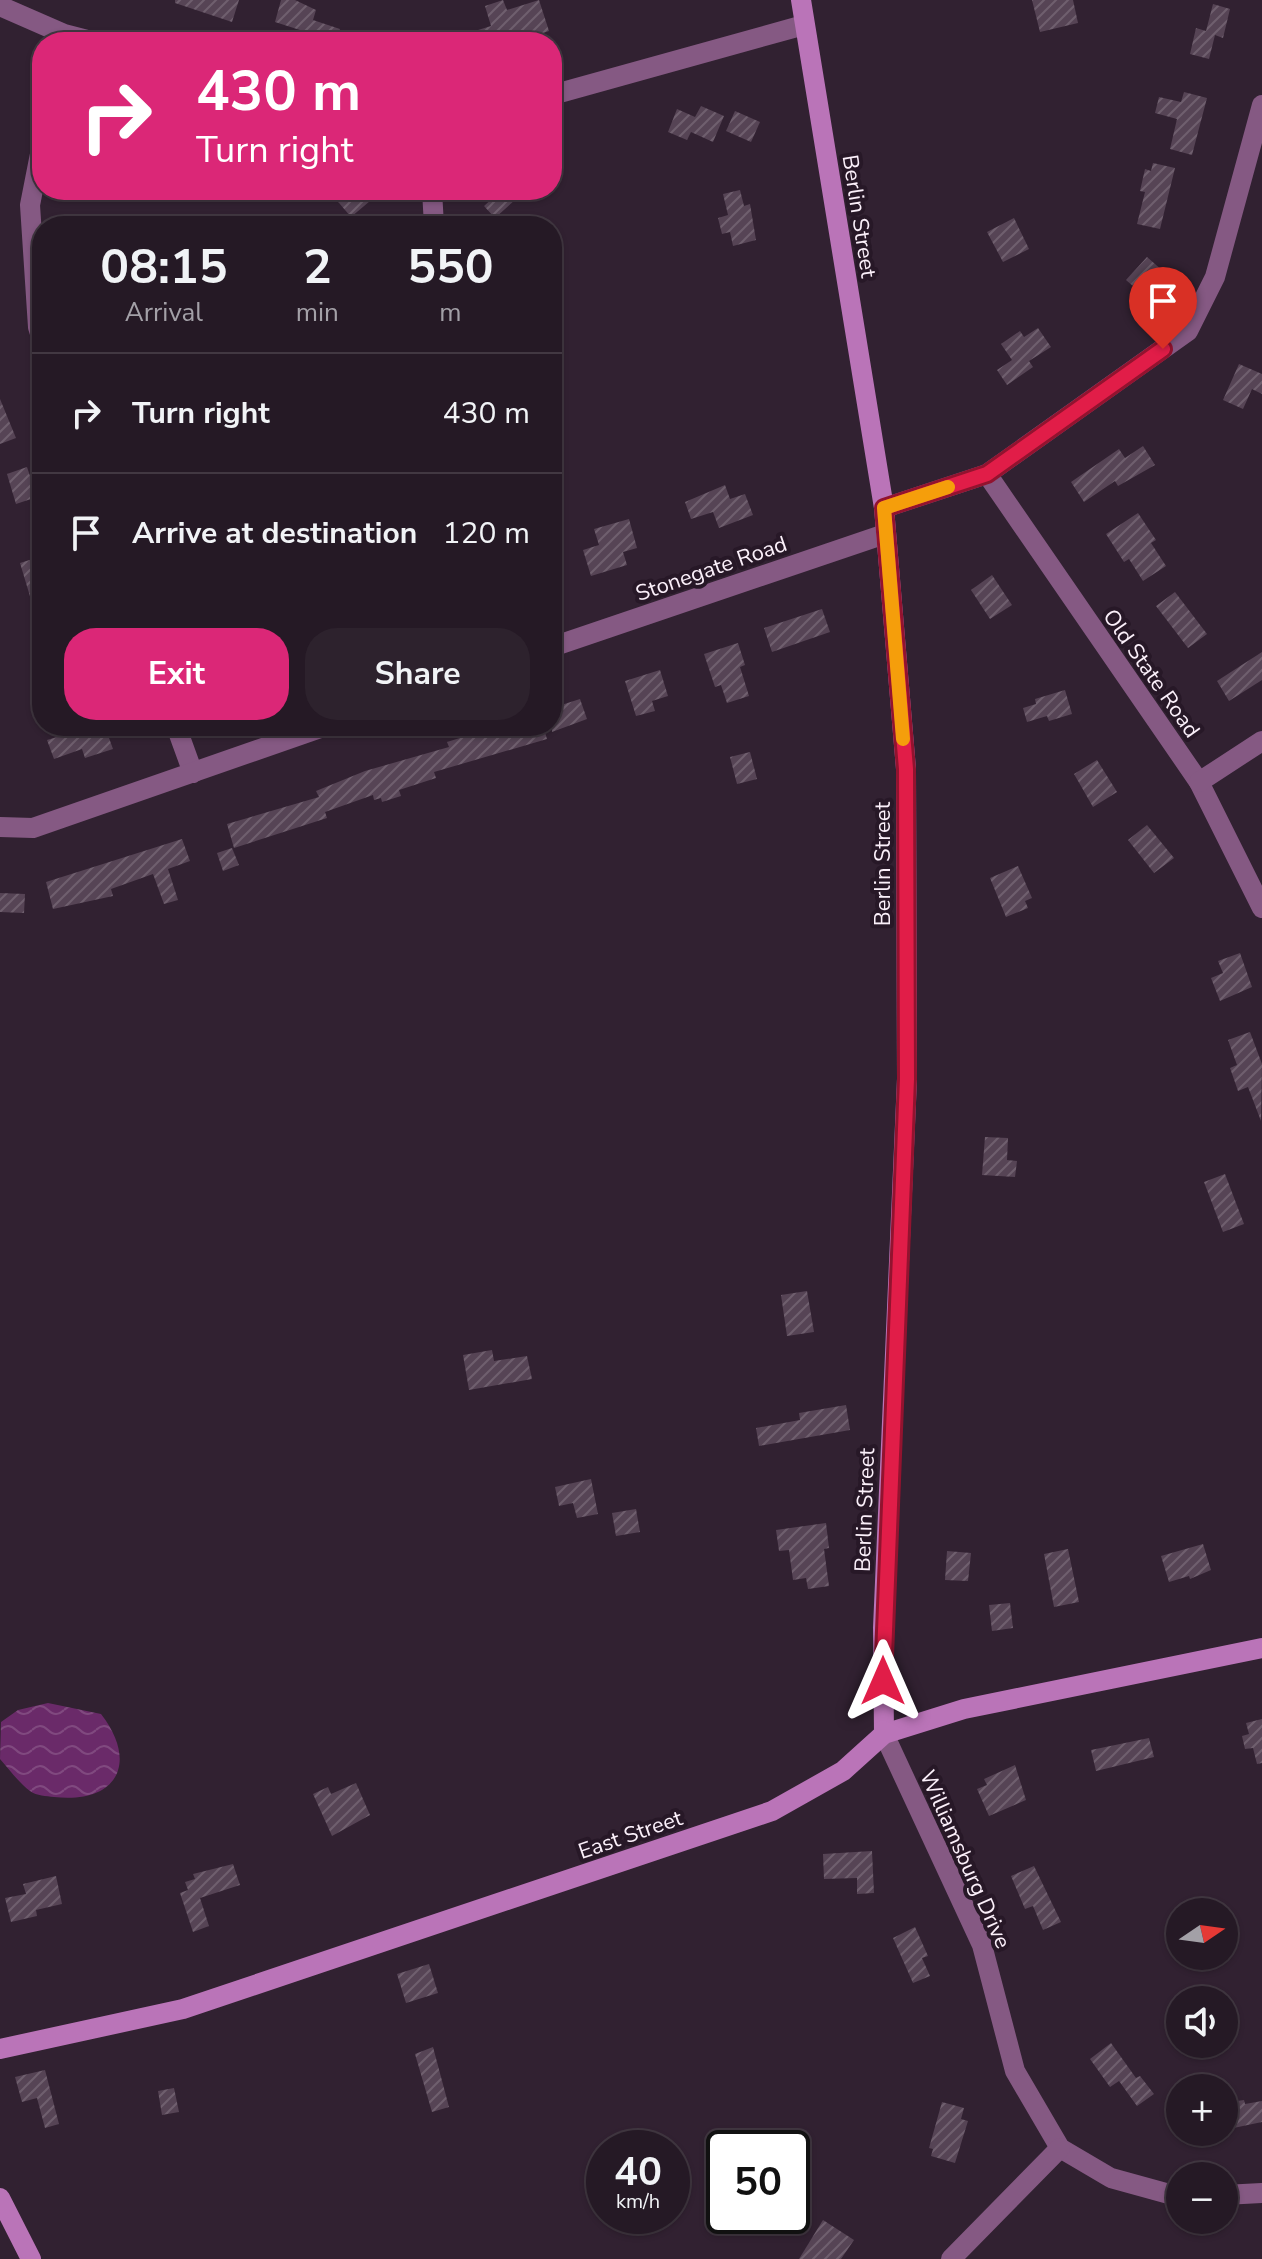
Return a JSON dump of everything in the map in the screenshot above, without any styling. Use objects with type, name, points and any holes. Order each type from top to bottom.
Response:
[{"type":"main road","name":"Berlin Street","points":[[801,0],[884,508],[906,769],[907,1079],[883,1628],[884,1734]]},
{"type":"main road","name":"East Street","points":[[0,2049],[183,2009],[772,1811],[843,1771],[884,1734],[964,1709],[1262,1648]]},
{"type":"main road","points":[[0,2198],[31,2259]]},
{"type":"street","points":[[0,6],[51,32]]},
{"type":"street","points":[[562,92],[804,25]]},
{"type":"street","points":[[884,508],[987,474],[1188,331],[1215,277],[1262,105]]},
{"type":"street","points":[[32,195],[32,236]]},
{"type":"street","name":"Old State Road","points":[[987,474],[1199,782],[1262,908]]},
{"type":"street","name":"Stonegate Road","points":[[562,638],[885,534]]},
{"type":"street","points":[[180,736],[193,773]]},
{"type":"street","points":[[0,827],[33,828],[298,736]]},
{"type":"street","points":[[1199,782],[1262,741]]},
{"type":"street","name":"Williamsburg Drive","points":[[884,1734],[982,1945],[1015,2071],[1060,2148],[1111,2178],[1166,2193]]},
{"type":"street","points":[[951,2259],[1060,2148]]},
{"type":"street","points":[[1238,2194],[1262,2193]]},
{"type":"water","points":[[48,1703],[101,1714],[119,1749],[119,1764],[107,1787],[76,1797],[39,1795],[26,1788],[0,1759],[1,1722],[18,1710]]},
{"type":"building","points":[[175,0],[239,0],[232,22],[175,3]]},
{"type":"building","points":[[281,0],[295,0],[316,10],[313,20],[340,29],[339,32],[303,32],[275,22]]},
{"type":"building","points":[[503,0],[507,10],[539,0],[549,31],[479,32],[491,26],[485,6]]},
{"type":"building","points":[[1032,0],[1073,0],[1078,23],[1040,32]]},
{"type":"building","points":[[1213,4],[1230,9],[1223,38],[1215,35],[1209,59],[1190,54],[1196,28],[1206,31]]},
{"type":"building","points":[[1184,92],[1207,98],[1192,155],[1170,149],[1177,119],[1155,113],[1159,97],[1181,102]]},
{"type":"building","points":[[701,106],[724,116],[713,142],[691,132],[687,140],[668,132],[677,109],[695,117]]},
{"type":"building","points":[[735,111],[760,122],[751,142],[726,131]]},
{"type":"building","points":[[1153,163],[1175,168],[1160,229],[1137,224],[1145,192],[1140,191],[1145,169],[1151,171]]},
{"type":"building","points":[[740,190],[744,206],[750,204],[756,240],[733,246],[730,232],[722,234],[718,218],[728,215],[723,194]]},
{"type":"building","points":[[337,200],[370,201],[352,216]]},
{"type":"building","points":[[491,200],[515,200],[497,216],[493,216],[484,206]]},
{"type":"building","points":[[1014,218],[1029,249],[1003,262],[987,232]]},
{"type":"building","points":[[1147,257],[1163,271],[1148,288],[1134,287],[1126,280]]},
{"type":"building","points":[[1038,328],[1051,347],[1029,361],[1033,367],[1007,385],[997,370],[1012,360],[1001,344],[1020,331],[1024,337]]},
{"type":"building","points":[[1239,364],[1262,374],[1262,394],[1252,389],[1243,409],[1223,400]]},
{"type":"building","points":[[0,399],[16,438],[0,444]]},
{"type":"building","points":[[1143,446],[1155,465],[1118,486],[1115,481],[1084,502],[1071,482],[1119,449],[1125,458]]},
{"type":"building","points":[[27,467],[32,482],[32,499],[16,504],[7,474]]},
{"type":"building","points":[[725,485],[730,499],[745,494],[753,515],[719,528],[713,512],[691,519],[685,502]]},
{"type":"building","points":[[1138,513],[1156,540],[1151,543],[1166,566],[1143,581],[1129,559],[1124,562],[1106,534]]},
{"type":"building","points":[[629,519],[637,548],[623,552],[627,565],[591,576],[583,550],[599,545],[594,529]]},
{"type":"building","points":[[32,559],[32,603],[20,563]]},
{"type":"building","points":[[992,575],[1012,605],[990,619],[971,590]]},
{"type":"building","points":[[1175,592],[1207,634],[1188,648],[1156,606]]},
{"type":"building","points":[[822,609],[830,632],[772,652],[764,628]]},
{"type":"building","points":[[738,643],[745,665],[740,667],[749,696],[727,703],[721,685],[715,687],[704,654]]},
{"type":"building","points":[[1262,652],[1262,680],[1229,701],[1217,681]]},
{"type":"building","points":[[660,670],[668,696],[652,701],[655,711],[636,716],[625,681]]},
{"type":"building","points":[[1065,690],[1072,714],[1049,721],[1047,716],[1027,722],[1023,708],[1036,704],[1035,699]]},
{"type":"building","points":[[580,699],[587,719],[562,728],[562,705]]},
{"type":"building","points":[[108,736],[113,749],[85,758],[82,749],[54,759],[47,740]]},
{"type":"building","points":[[466,736],[546,736],[547,739],[434,772],[436,778],[399,790],[401,796],[382,802],[381,798],[374,800],[373,795],[325,812],[327,818],[234,848],[227,824],[319,797],[316,791],[365,771],[449,747],[447,742]]},
{"type":"building","points":[[750,752],[757,779],[737,784],[730,757]]},
{"type":"building","points":[[1097,760],[1117,792],[1093,807],[1074,774]]},
{"type":"building","points":[[1147,825],[1174,858],[1154,873],[1128,840]]},
{"type":"building","points":[[182,839],[190,861],[168,869],[178,900],[164,904],[153,874],[111,889],[113,896],[53,909],[46,882]]},
{"type":"building","points":[[232,848],[239,865],[223,871],[217,853]]},
{"type":"building","points":[[1018,866],[1032,898],[1025,901],[1028,908],[1006,917],[990,878]]},
{"type":"building","points":[[0,893],[25,894],[24,913],[0,912]]},
{"type":"building","points":[[1240,953],[1252,987],[1220,1001],[1211,978],[1223,973],[1218,961]]},
{"type":"building","points":[[1250,1032],[1262,1064],[1261,1121],[1248,1087],[1238,1091],[1230,1068],[1237,1065],[1228,1040]]},
{"type":"building","points":[[985,1137],[1008,1138],[1007,1160],[1017,1161],[1015,1177],[982,1175]]},
{"type":"building","points":[[1225,1174],[1244,1224],[1223,1232],[1204,1182]]},
{"type":"building","points":[[807,1291],[814,1332],[787,1336],[781,1295]]},
{"type":"building","points":[[492,1350],[494,1361],[527,1356],[532,1379],[469,1390],[463,1355]]},
{"type":"building","points":[[846,1405],[850,1430],[759,1446],[756,1428],[800,1420],[799,1413]]},
{"type":"building","points":[[591,1479],[598,1514],[577,1518],[573,1503],[559,1506],[555,1487]]},
{"type":"building","points":[[636,1509],[640,1532],[616,1536],[612,1513]]},
{"type":"building","points":[[826,1523],[829,1548],[824,1549],[829,1586],[808,1589],[806,1578],[793,1580],[789,1550],[779,1551],[776,1530]]},
{"type":"building","points":[[1203,1544],[1211,1570],[1190,1579],[1189,1576],[1169,1582],[1161,1556]]},
{"type":"building","points":[[1068,1549],[1079,1602],[1054,1607],[1044,1554]]},
{"type":"building","points":[[947,1551],[971,1553],[968,1581],[945,1580]]},
{"type":"building","points":[[1010,1603],[1013,1628],[992,1631],[989,1605]]},
{"type":"building","points":[[1262,1719],[1262,1763],[1257,1764],[1253,1748],[1245,1749],[1242,1736],[1249,1734],[1246,1723]]},
{"type":"building","points":[[1149,1738],[1154,1757],[1096,1771],[1091,1750]]},
{"type":"building","points":[[1015,1765],[1026,1800],[989,1816],[977,1789],[987,1785],[984,1779]]},
{"type":"building","points":[[356,1783],[370,1815],[332,1836],[313,1794],[328,1787],[331,1794]]},
{"type":"building","points":[[872,1851],[874,1893],[857,1894],[857,1878],[824,1879],[823,1854]]},
{"type":"building","points":[[233,1864],[240,1885],[200,1898],[209,1926],[193,1932],[180,1893],[188,1890],[185,1882],[195,1879],[193,1874]]},
{"type":"building","points":[[1034,1866],[1061,1922],[1043,1930],[1033,1906],[1025,1909],[1011,1876]]},
{"type":"building","points":[[56,1876],[62,1904],[36,1910],[37,1916],[11,1922],[5,1898],[26,1894],[23,1884]]},
{"type":"building","points":[[915,1927],[928,1956],[922,1958],[930,1976],[913,1983],[893,1938]]},
{"type":"building","points":[[429,1964],[438,1993],[406,2003],[397,1974]]},
{"type":"building","points":[[1111,2043],[1136,2078],[1140,2076],[1154,2094],[1137,2106],[1119,2081],[1110,2087],[1090,2059]]},
{"type":"building","points":[[433,2047],[449,2107],[432,2112],[415,2054]]},
{"type":"building","points":[[45,2070],[59,2124],[45,2128],[37,2098],[22,2102],[15,2077]]},
{"type":"building","points":[[174,2088],[179,2112],[162,2115],[158,2091]]},
{"type":"building","points":[[1244,2100],[1245,2104],[1262,2101],[1262,2122],[1238,2127],[1238,2101]]},
{"type":"building","points":[[942,2102],[964,2108],[961,2119],[968,2121],[955,2163],[931,2156],[933,2149],[929,2148]]},
{"type":"building","points":[[823,2220],[854,2240],[841,2259],[799,2259]]},
{"type":"slow traffic","points":[[903,739],[884,508],[948,487]]},
{"type":"route","points":[[883,1681],[907,1079],[906,769],[884,508],[987,474],[1163,349]]}]
